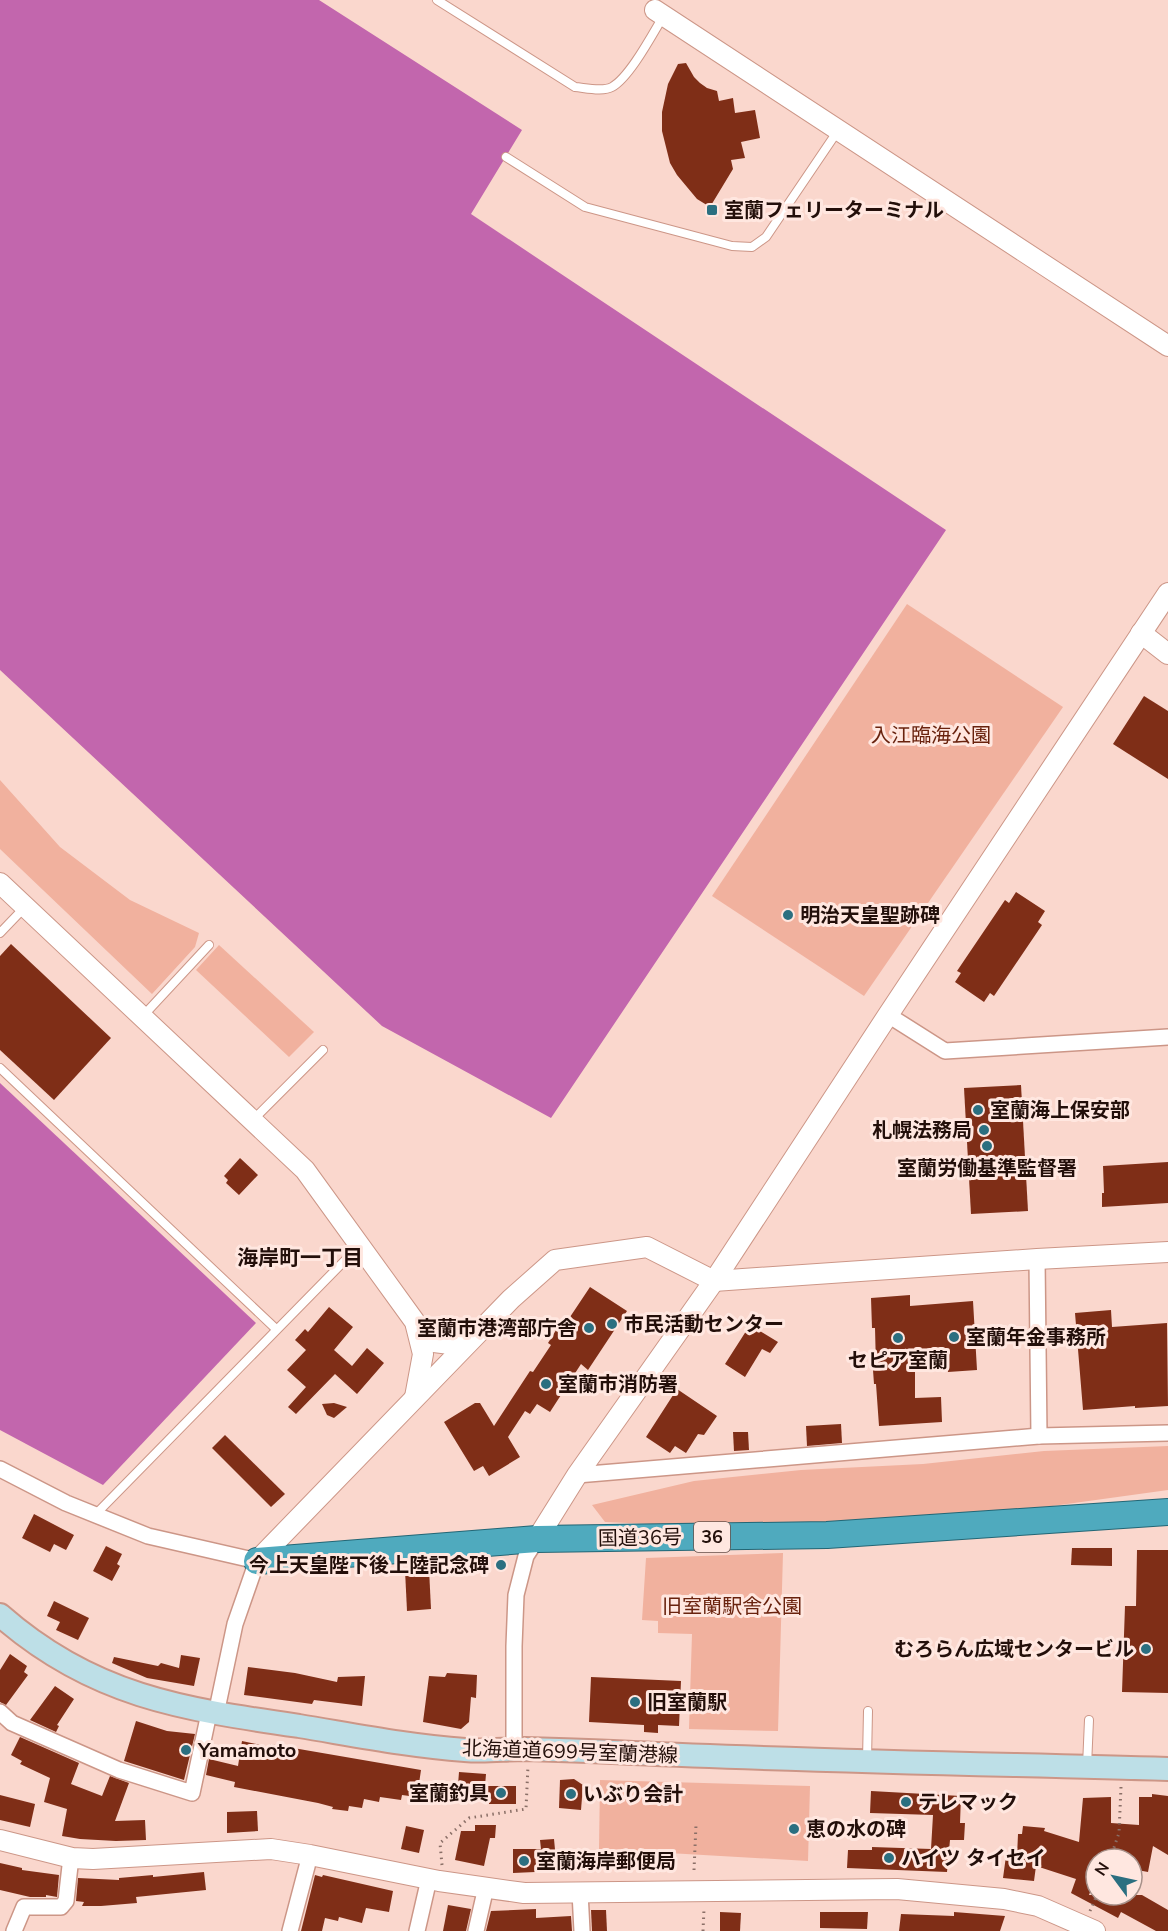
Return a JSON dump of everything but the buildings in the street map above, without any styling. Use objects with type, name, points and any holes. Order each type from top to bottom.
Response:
[{"type":"highway","name":"国道36号","points":[[257,1561],[537,1539],[827,1535],[1168,1512]]},
{"type":"main road","name":"北海道道699号室蘭港線","points":[[0,1615],[40,1647],[87,1675],[149,1699],[212,1713],[421,1745],[469,1751],[521,1749],[1168,1769]]},
{"type":"street","points":[[660,12],[1168,346]]},
{"type":"street","points":[[521,1749],[514,1646],[516,1595],[525,1556],[577,1475],[714,1281],[1168,593]]},
{"type":"street","points":[[1142,633],[1168,654]]},
{"type":"street","points":[[0,883],[305,1170],[415,1322],[434,1342],[450,1344],[481,1330]]},
{"type":"street","points":[[888,1015],[945,1051],[1168,1037]]},
{"type":"street","points":[[0,1712],[12,1723],[119,1770],[192,1793],[235,1624],[257,1561],[511,1299],[555,1260],[647,1248],[714,1281],[1037,1258],[1168,1252]]},
{"type":"street","points":[[1037,1258],[1039,1436]]},
{"type":"street","points":[[415,1322],[423,1354],[415,1397]]},
{"type":"street","points":[[577,1475],[1039,1436],[1168,1433]]},
{"type":"street","points":[[0,1469],[66,1503],[148,1536],[257,1561]]},
{"type":"street","points":[[0,1840],[71,1857],[113,1858],[270,1849],[517,1893],[897,1889],[1004,1899],[1038,1906],[1095,1931]]},
{"type":"street","points":[[290,1931],[310,1855]]},
{"type":"street","points":[[14,1931],[24,1906],[61,1907],[66,1901],[71,1857]]},
{"type":"street","points":[[417,1931],[434,1880]]},
{"type":"street","points":[[476,1931],[486,1887]]},
{"type":"street","points":[[580,1892],[582,1931]]},
{"type":"lane","points":[[437,0],[575,87],[591,89],[611,87],[626,74],[660,12]]},
{"type":"lane","points":[[507,157],[585,207],[732,246],[752,247],[766,237],[839,129]]},
{"type":"lane","points":[[0,933],[25,907]]},
{"type":"lane","points":[[142,1017],[209,945]]},
{"type":"lane","points":[[252,1121],[322,1050]]},
{"type":"lane","points":[[0,1068],[276,1329]]},
{"type":"lane","points":[[95,1515],[360,1246]]},
{"type":"lane","points":[[867,1761],[868,1711]]},
{"type":"lane","points":[[1087,1767],[1089,1720]]},
{"type":"path","points":[[434,1880],[442,1864],[440,1843],[469,1818],[526,1809],[521,1749]]},
{"type":"path","points":[[1114,1847],[1119,1833],[1122,1768]]},
{"type":"path","points":[[694,1870],[696,1825]]},
{"type":"path","points":[[703,1931],[704,1909]]},
{"type":"green space","name":"入江臨海公園","points":[[907,604],[1063,707],[864,996],[712,896]]},
{"type":"green space","points":[[0,780],[60,847],[130,900],[199,933],[195,947],[152,994],[0,849]]},
{"type":"green space","points":[[219,945],[314,1032],[289,1057],[196,970]]},
{"type":"green space","points":[[1168,1446],[1168,1490],[1038,1508],[743,1528],[605,1522],[592,1505],[694,1481],[801,1470],[923,1464],[1044,1451]]},
{"type":"green space","name":"旧室蘭駅舎公園","points":[[783,1553],[778,1731],[689,1729],[692,1634],[658,1633],[658,1621],[642,1620],[646,1558]]},
{"type":"green space","points":[[600,1780],[810,1786],[808,1861],[599,1849]]},
{"type":"shaded area","points":[[0,0],[319,0],[522,130],[471,214],[946,530],[551,1118],[382,1026],[0,670]]},
{"type":"shaded area","points":[[0,1083],[256,1323],[103,1485],[0,1430]]},
{"type":"place","name":"室蘭フェリーターミナル","points":[[712,210]]},
{"type":"place","name":"明治天皇聖跡碑","points":[[788,915]]},
{"type":"place","name":"室蘭海上保安部","points":[[978,1110]]},
{"type":"place","name":"札幌法務局","points":[[984,1130]]},
{"type":"place","name":"室蘭労働基準監督署","points":[[987,1146]]},
{"type":"place","name":"市民活動センター","points":[[612,1324]]},
{"type":"place","name":"室蘭市港湾部庁舎","points":[[589,1328]]},
{"type":"place","name":"室蘭年金事務所","points":[[954,1337]]},
{"type":"place","name":"セピア室蘭","points":[[898,1338]]},
{"type":"place","name":"室蘭市消防署","points":[[546,1384]]},
{"type":"place","name":"今上天皇陛下後上陸記念碑","points":[[501,1565]]},
{"type":"place","name":"むろらん広域センタービル","points":[[1146,1649]]},
{"type":"place","name":"旧室蘭駅","points":[[635,1702]]},
{"type":"place","name":"Yamamoto","points":[[186,1750]]},
{"type":"place","name":"室蘭釣具","points":[[501,1793]]},
{"type":"place","name":"いぶり会計","points":[[571,1794]]},
{"type":"place","name":"テレマック","points":[[906,1802]]},
{"type":"place","name":"恵の水の碑","points":[[794,1829]]},
{"type":"place","name":"ハイツ タイセイ","points":[[889,1858]]},
{"type":"place","name":"室蘭海岸郵便局","points":[[524,1861]]},
{"type":"district","name":"海岸町一丁目","points":[[300,1258]]}]
